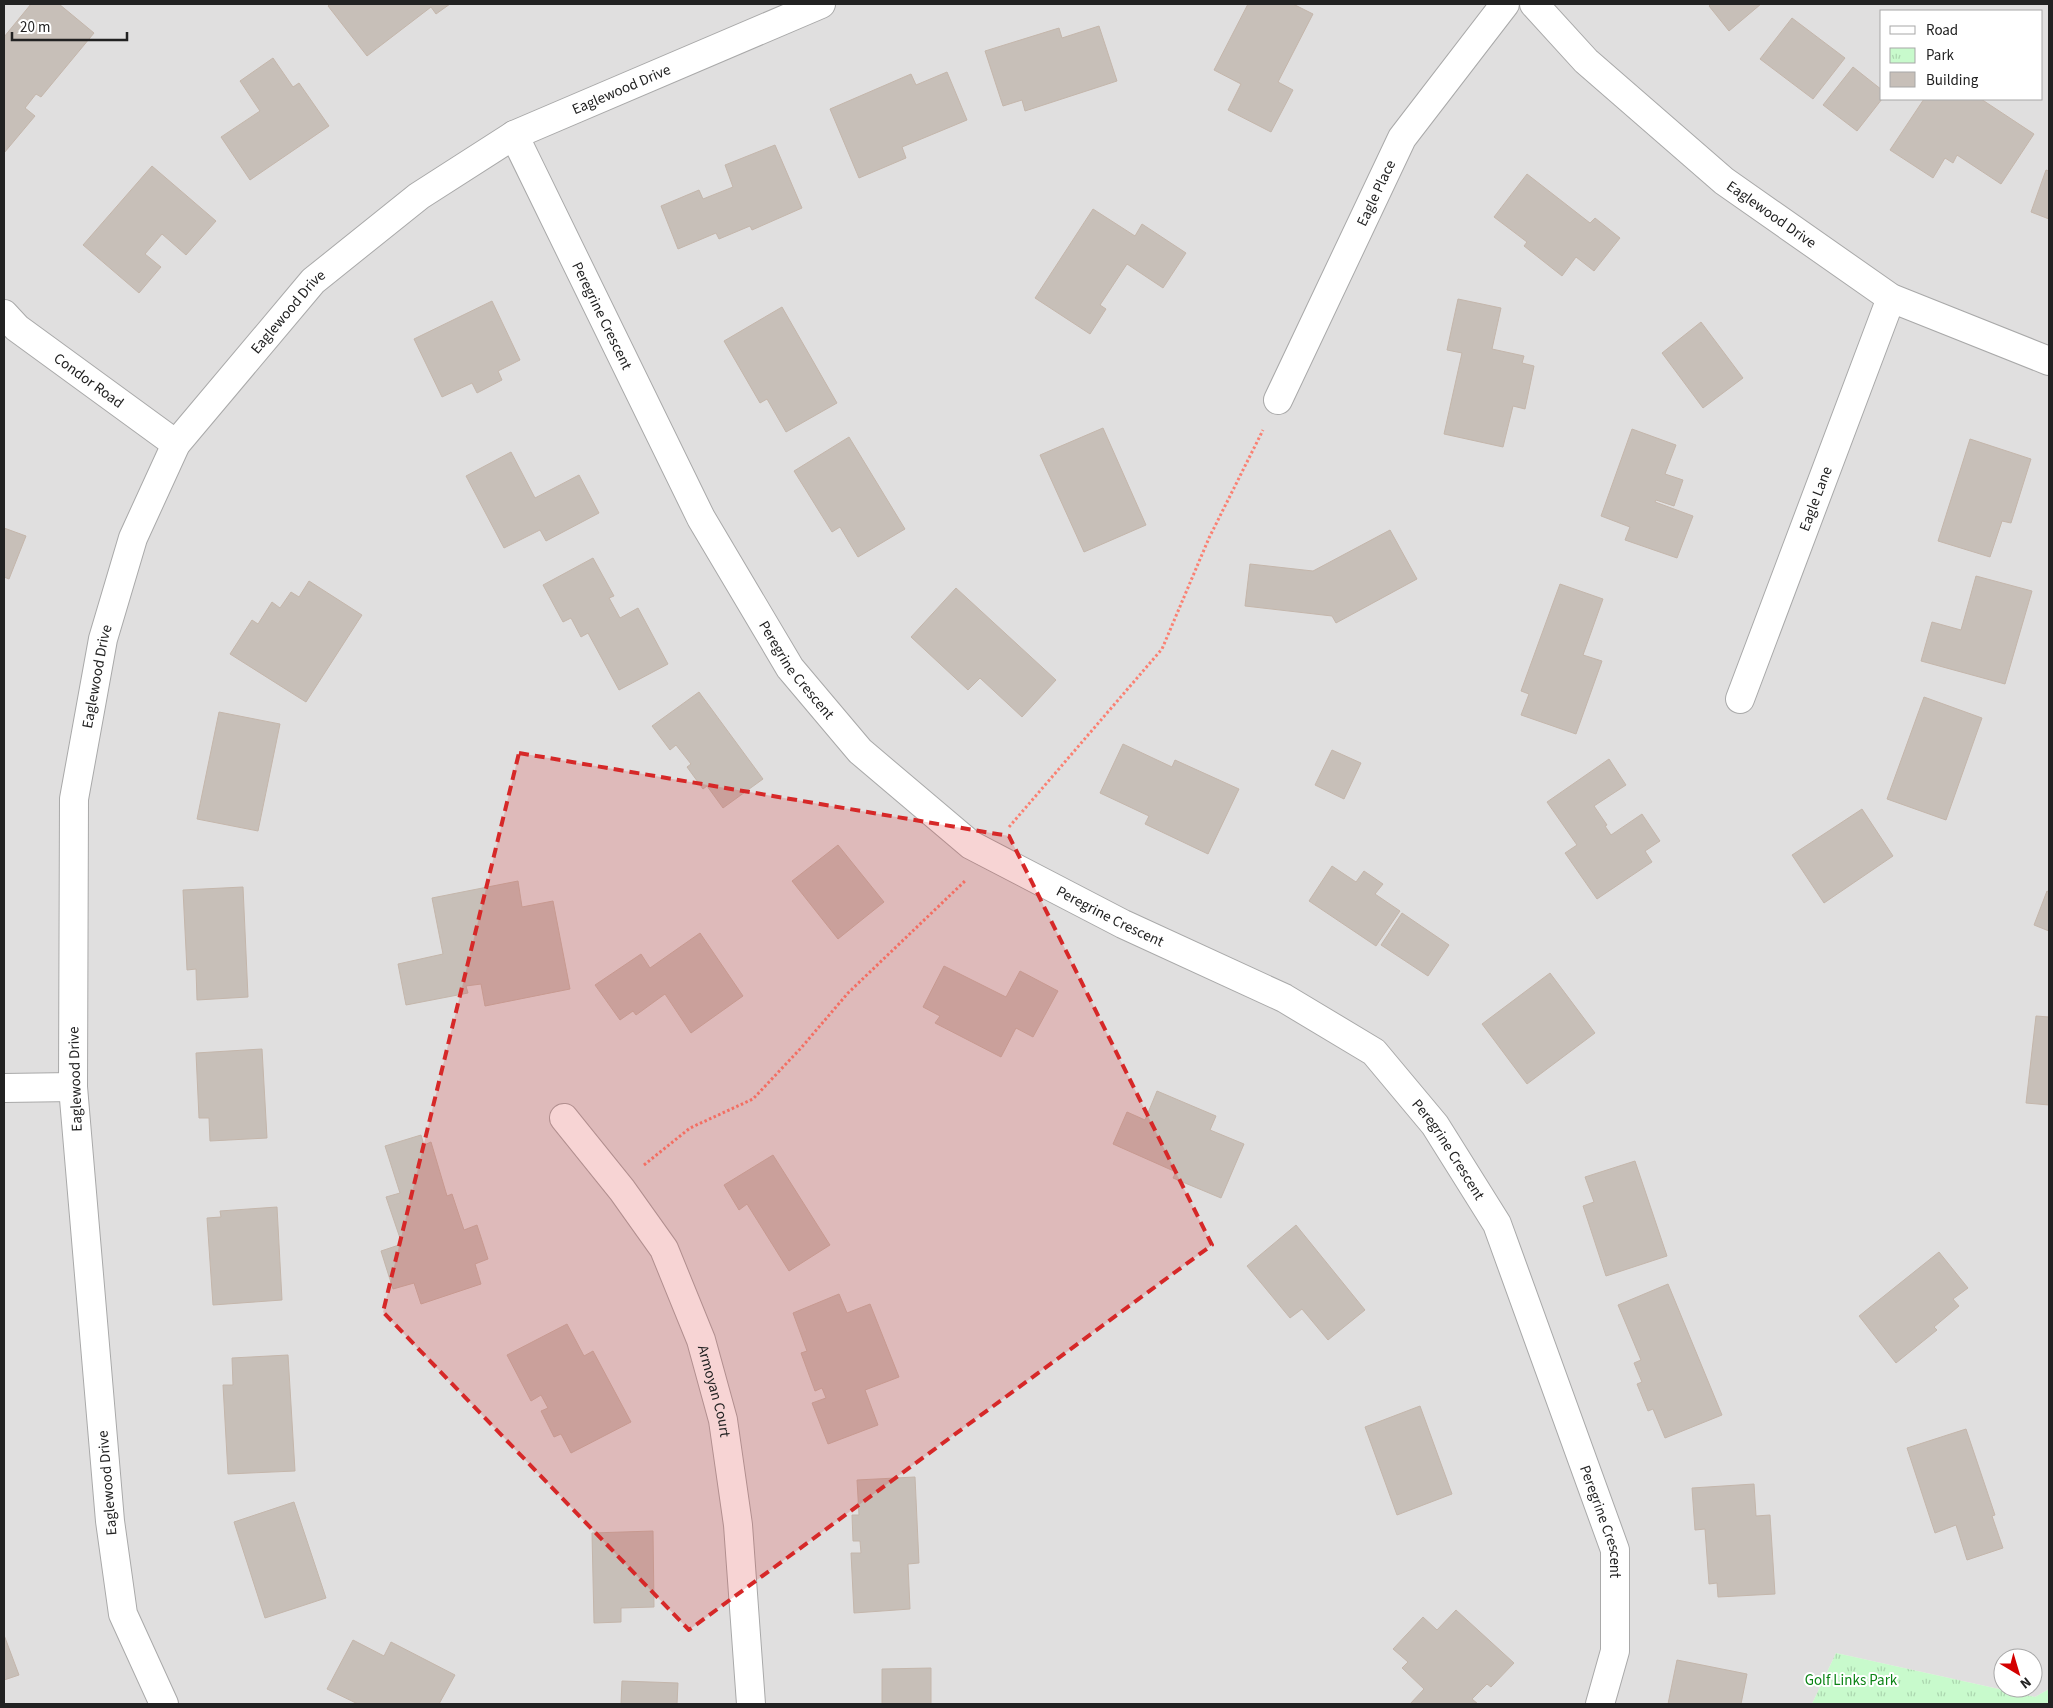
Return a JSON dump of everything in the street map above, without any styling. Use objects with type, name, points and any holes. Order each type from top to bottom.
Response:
[{"type":"street","name":"Eaglewood Drive","points":[[164,1704],[124,1614],[110,1521],[73,1087],[74,799],[103,639],[133,538],[176,444],[312,281],[418,196],[514,135],[821,4]]},
{"type":"street","name":"Eagle Place","points":[[1278,400],[1402,138],[1504,4]]},
{"type":"street","name":"Eaglewood Drive","points":[[1534,4],[1586,61],[1724,181],[1891,298],[2049,361]]},
{"type":"street","name":"Peregrine Crescent","points":[[514,135],[701,518],[790,668],[860,751],[971,846],[1123,924],[1284,998],[1374,1052],[1435,1125],[1497,1224],[1615,1550],[1615,1651],[1600,1704]]},
{"type":"street","name":"Eagle Lane","points":[[1740,699],[1891,298]]},
{"type":"street","name":"Condor Road","points":[[4,314],[17,328],[176,444]]},
{"type":"street","points":[[4,1088],[73,1087]]},
{"type":"street","name":"Armoyan Court","points":[[564,1118],[622,1190],[664,1249],[701,1340],[722,1420],[738,1525],[751,1704]]},
{"type":"highlighted area","points":[[519,753],[1009,836],[1212,1245],[689,1630],[383,1312]]},
{"type":"shaded area","points":[[4,4],[2049,4],[2049,1689],[2043,1692],[2043,1648],[1993,1648],[1993,1688],[1836,1653],[1812,1704],[4,1704]]},
{"type":"green space","name":"Golf Links Park","points":[[1836,1653],[1993,1688],[1993,1698],[2043,1698],[2043,1692],[2049,1689],[2049,1704],[1812,1704]]},
{"type":"building","points":[[31,4],[59,4],[94,33],[41,97],[36,94],[25,108],[35,116],[4,153],[4,37]]},
{"type":"building","points":[[330,4],[450,4],[436,14],[431,7],[367,56],[328,6]]},
{"type":"building","points":[[1248,4],[1293,4],[1313,14],[1278,82],[1293,90],[1271,132],[1228,110],[1241,84],[1214,70]]},
{"type":"building","points":[[1711,4],[1761,4],[1729,31],[1709,6]]},
{"type":"building","points":[[1792,18],[1845,58],[1813,99],[1760,59]]},
{"type":"building","points":[[1099,26],[1117,81],[1025,111],[1022,100],[1003,106],[985,51],[1059,28],[1062,38]]},
{"type":"building","points":[[273,58],[293,87],[299,83],[329,126],[250,180],[221,137],[260,111],[240,81]]},
{"type":"building","points":[[1853,67],[1880,88],[1881,100],[1857,131],[1823,105]]},
{"type":"building","points":[[947,72],[967,120],[902,147],[906,158],[859,178],[830,109],[911,74],[916,85]]},
{"type":"building","points":[[1923,100],[1983,100],[2034,134],[2001,184],[1957,155],[1953,163],[1945,158],[1933,178],[1890,150]]},
{"type":"building","points":[[775,145],[802,208],[752,230],[750,226],[719,239],[716,233],[678,249],[661,206],[699,190],[703,199],[733,187],[725,165]]},
{"type":"building","points":[[152,166],[216,221],[186,255],[162,234],[145,254],[161,267],[139,293],[83,245]]},
{"type":"building","points":[[2046,170],[2049,171],[2049,219],[2031,212]]},
{"type":"building","points":[[1527,174],[1590,223],[1595,218],[1620,238],[1594,271],[1576,257],[1562,276],[1524,246],[1527,242],[1494,217]]},
{"type":"building","points":[[1093,209],[1135,236],[1142,224],[1186,253],[1163,288],[1127,264],[1100,305],[1106,309],[1090,334],[1035,298]]},
{"type":"building","points":[[1458,299],[1501,308],[1492,349],[1524,356],[1522,363],[1534,366],[1525,409],[1513,406],[1503,447],[1444,434],[1462,353],[1447,350]]},
{"type":"building","points":[[492,301],[520,360],[498,371],[502,380],[477,393],[472,383],[442,397],[414,339]]},
{"type":"building","points":[[782,307],[837,403],[786,432],[767,399],[760,403],[724,341]]},
{"type":"building","points":[[1701,322],[1743,378],[1703,408],[1662,353]]},
{"type":"building","points":[[1103,428],[1146,525],[1084,552],[1040,455]]},
{"type":"building","points":[[1632,429],[1676,445],[1665,474],[1683,480],[1674,506],[1656,500],[1655,502],[1693,516],[1677,558],[1625,540],[1630,527],[1601,516]]},
{"type":"building","points":[[849,437],[905,529],[858,557],[840,527],[832,532],[794,471]]},
{"type":"building","points":[[1970,439],[2031,459],[2011,523],[2002,521],[1990,557],[1938,541]]},
{"type":"building","points":[[511,452],[535,498],[579,475],[599,513],[546,541],[540,530],[504,548],[466,476]]},
{"type":"building","points":[[4,528],[26,536],[9,579],[4,577]]},
{"type":"building","points":[[1390,530],[1417,579],[1336,623],[1332,616],[1245,606],[1250,564],[1313,571]]},
{"type":"building","points":[[593,558],[614,596],[609,598],[620,618],[638,608],[668,664],[619,690],[588,633],[581,637],[571,618],[563,622],[543,585]]},
{"type":"building","points":[[1976,576],[2032,591],[2005,684],[1921,661],[1932,622],[1961,630]]},
{"type":"building","points":[[309,581],[362,615],[306,702],[230,654],[252,620],[258,624],[272,602],[280,608],[291,592],[299,597]]},
{"type":"building","points":[[1560,584],[1603,599],[1583,655],[1602,661],[1576,734],[1521,715],[1529,694],[1521,691]]},
{"type":"building","points":[[956,588],[1056,680],[1022,717],[980,678],[968,690],[911,637]]},
{"type":"building","points":[[699,692],[763,779],[723,808],[707,786],[703,789],[687,767],[691,764],[676,745],[670,750],[652,726]]},
{"type":"building","points":[[1924,697],[1982,718],[1946,820],[1887,799]]},
{"type":"building","points":[[219,712],[280,724],[258,831],[197,819]]},
{"type":"building","points":[[1123,744],[1172,767],[1175,760],[1239,789],[1208,854],[1145,824],[1149,816],[1100,793]]},
{"type":"building","points":[[1332,750],[1361,763],[1344,799],[1315,785]]},
{"type":"building","points":[[1609,759],[1626,785],[1594,806],[1607,825],[1605,826],[1611,835],[1642,814],[1660,841],[1645,851],[1652,862],[1597,899],[1565,853],[1577,845],[1547,802]]},
{"type":"building","points":[[1862,809],[1893,856],[1824,903],[1792,855]]},
{"type":"building","points":[[838,845],[884,902],[838,939],[792,881]]},
{"type":"building","points":[[1332,866],[1356,882],[1364,871],[1383,884],[1375,894],[1400,911],[1376,946],[1309,901]]},
{"type":"building","points":[[518,881],[522,907],[553,901],[570,989],[485,1006],[481,984],[466,986],[468,993],[406,1005],[398,964],[443,954],[432,898]]},
{"type":"building","points":[[243,887],[248,997],[197,1000],[196,969],[187,970],[183,890]]},
{"type":"building","points":[[2047,891],[2049,892],[2049,931],[2034,925]]},
{"type":"building","points":[[1402,913],[1449,945],[1428,976],[1381,945]]},
{"type":"building","points":[[700,933],[743,996],[691,1033],[665,994],[636,1015],[633,1011],[620,1020],[595,985],[641,954],[650,968]]},
{"type":"building","points":[[944,966],[1006,997],[1020,971],[1058,991],[1033,1037],[1016,1028],[1001,1057],[935,1023],[940,1016],[923,1007]]},
{"type":"building","points":[[1550,973],[1595,1033],[1527,1084],[1482,1024]]},
{"type":"building","points":[[2036,1016],[2049,1017],[2049,1105],[2026,1103]]},
{"type":"building","points":[[262,1049],[267,1138],[210,1141],[209,1118],[199,1118],[196,1053]]},
{"type":"building","points":[[1157,1091],[1216,1116],[1210,1130],[1244,1144],[1221,1198],[1173,1178],[1176,1172],[1113,1144],[1127,1112],[1145,1120]]},
{"type":"building","points":[[421,1135],[424,1145],[431,1142],[447,1196],[452,1194],[464,1230],[477,1225],[488,1259],[475,1264],[481,1284],[421,1304],[414,1283],[393,1289],[381,1251],[402,1244],[386,1197],[400,1193],[385,1146]]},
{"type":"building","points":[[773,1155],[830,1245],[789,1271],[747,1204],[739,1210],[724,1185]]},
{"type":"building","points":[[1635,1161],[1667,1256],[1606,1276],[1583,1206],[1594,1202],[1585,1177]]},
{"type":"building","points":[[277,1207],[282,1300],[213,1305],[207,1218],[221,1217],[220,1211]]},
{"type":"building","points":[[1296,1225],[1365,1310],[1328,1340],[1302,1309],[1290,1318],[1247,1266]]},
{"type":"building","points":[[1939,1252],[1968,1288],[1953,1299],[1959,1306],[1934,1327],[1937,1330],[1896,1363],[1859,1316]]},
{"type":"building","points":[[1668,1284],[1722,1415],[1665,1438],[1653,1409],[1648,1411],[1637,1384],[1642,1382],[1634,1363],[1641,1360],[1618,1305]]},
{"type":"building","points":[[839,1294],[847,1313],[870,1304],[899,1377],[865,1390],[878,1425],[828,1444],[812,1403],[826,1398],[822,1388],[815,1391],[801,1353],[807,1351],[793,1313]]},
{"type":"building","points":[[567,1324],[584,1356],[593,1351],[631,1422],[571,1453],[561,1434],[554,1437],[541,1411],[548,1408],[541,1395],[531,1401],[507,1355]]},
{"type":"building","points":[[288,1355],[295,1471],[228,1474],[223,1385],[233,1385],[232,1358]]},
{"type":"building","points":[[1420,1406],[1452,1494],[1397,1515],[1365,1427]]},
{"type":"building","points":[[1966,1429],[1995,1515],[1992,1516],[2003,1548],[1967,1560],[1956,1525],[1935,1533],[1907,1448]]},
{"type":"building","points":[[915,1477],[919,1563],[908,1564],[910,1609],[854,1613],[851,1553],[861,1553],[860,1541],[853,1541],[852,1515],[859,1515],[857,1480]]},
{"type":"building","points":[[1754,1484],[1756,1516],[1770,1515],[1775,1594],[1718,1597],[1717,1583],[1709,1584],[1705,1529],[1695,1530],[1692,1488]]},
{"type":"building","points":[[294,1502],[326,1598],[265,1618],[234,1522]]},
{"type":"building","points":[[653,1531],[654,1607],[621,1608],[621,1622],[594,1623],[592,1533]]},
{"type":"building","points":[[1456,1610],[1514,1663],[1491,1687],[1487,1684],[1472,1699],[1478,1704],[1410,1704],[1424,1689],[1402,1668],[1408,1662],[1393,1649],[1423,1617],[1437,1630]]},
{"type":"building","points":[[4,1635],[19,1675],[4,1680]]},
{"type":"building","points":[[353,1640],[384,1656],[391,1642],[455,1675],[439,1704],[358,1704],[327,1689]]},
{"type":"building","points":[[1677,1660],[1747,1674],[1741,1704],[1668,1704]]},
{"type":"building","points":[[931,1668],[931,1704],[882,1704],[882,1669]]},
{"type":"building","points":[[622,1681],[678,1683],[677,1704],[621,1704]]}]
